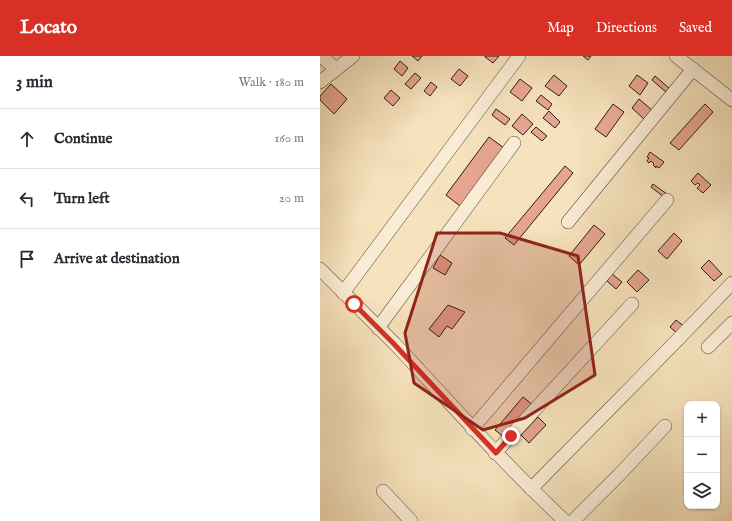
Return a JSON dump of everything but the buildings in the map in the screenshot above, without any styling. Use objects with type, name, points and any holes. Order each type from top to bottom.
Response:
[{"type":"street","points":[[321,56],[336,69]]},
{"type":"street","points":[[320,82],[353,56]]},
{"type":"street","points":[[343,293],[519,56]]},
{"type":"street","points":[[676,56],[730,94]]},
{"type":"street","points":[[568,222],[693,69]]},
{"type":"street","points":[[378,328],[514,143]]},
{"type":"street","points":[[472,429],[668,200]]},
{"type":"street","points":[[320,269],[393,343],[472,429],[530,489],[565,521]]},
{"type":"street","points":[[530,489],[732,283]]},
{"type":"street","points":[[496,453],[632,304]]},
{"type":"street","points":[[708,346],[732,323]]},
{"type":"street","points":[[573,521],[665,426]]},
{"type":"street","points":[[383,491],[411,521]]},
{"type":"highlighted area","points":[[437,233],[500,233],[578,256],[595,375],[525,418],[483,430],[414,383],[405,333]]},
{"type":"route","points":[[354,304],[393,343],[496,453],[511,436]]}]
